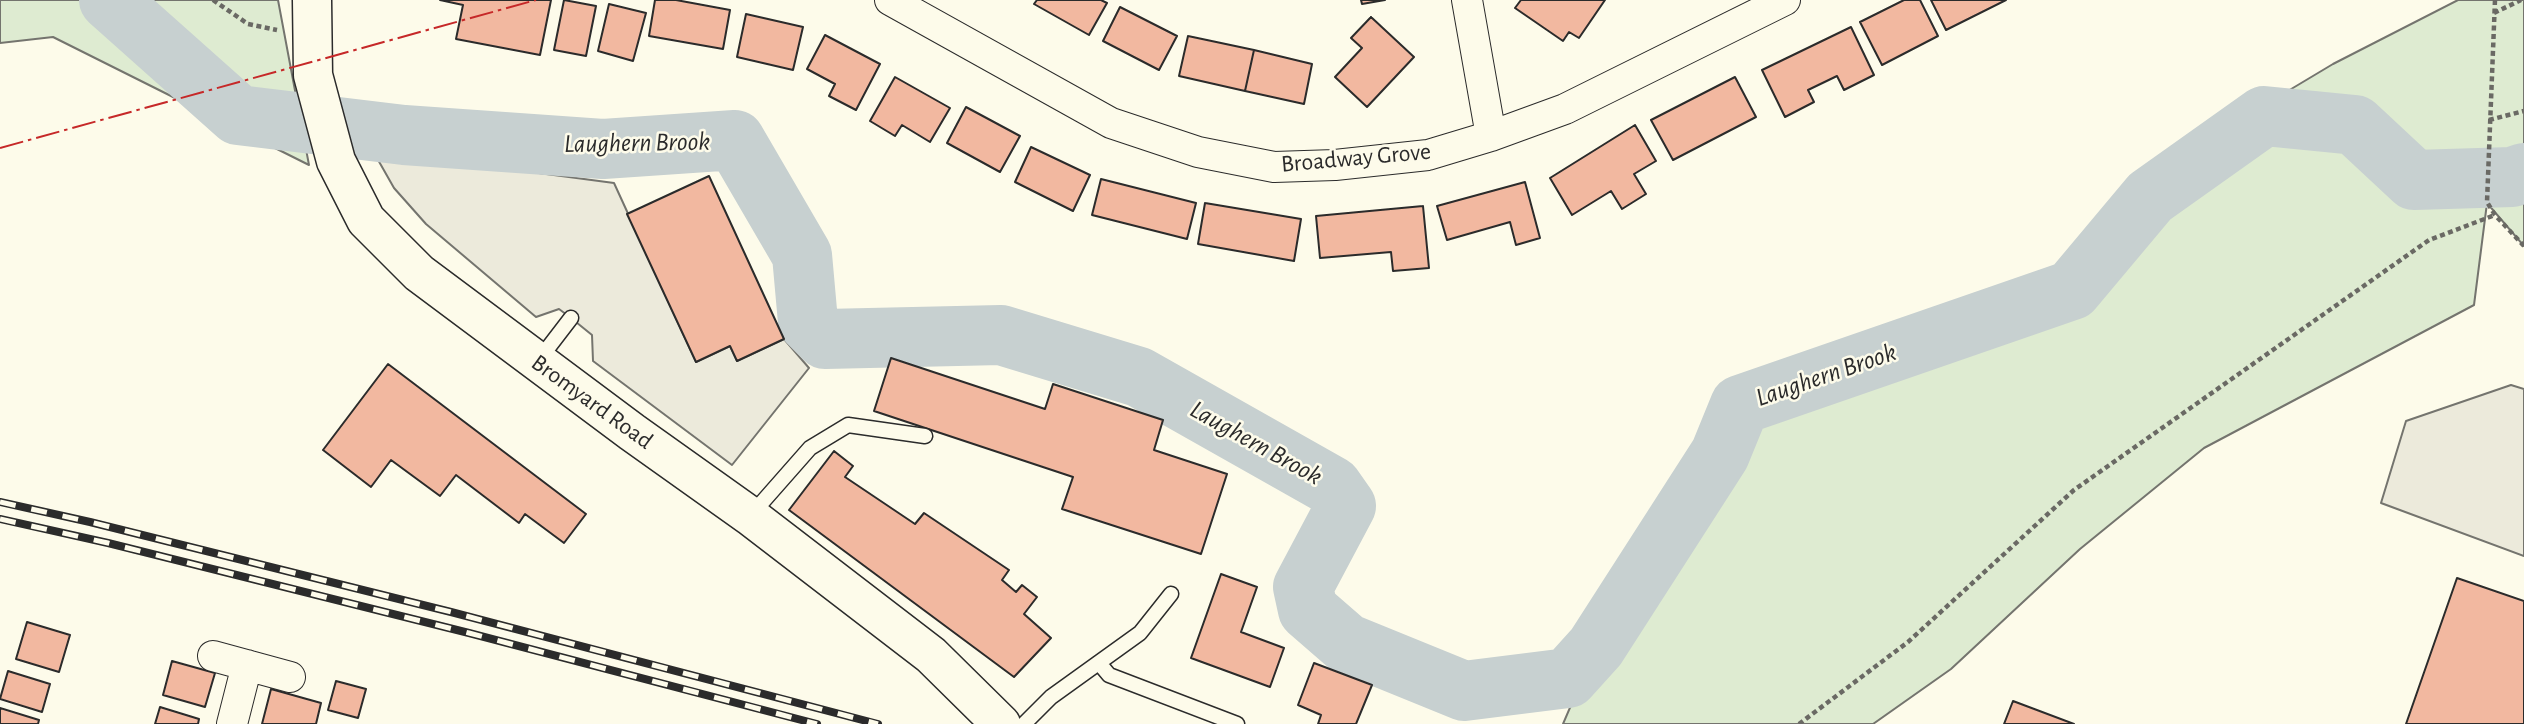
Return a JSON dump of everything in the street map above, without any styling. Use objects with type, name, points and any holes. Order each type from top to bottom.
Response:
[{"type":"main road","name":"Bromyard Road","points":[[312,18],[313,75],[336,161],[366,220],[419,273],[750,516],[931,655],[1001,724]]},
{"type":"street","name":"Broadway Grove","points":[[890,0],[1111,123],[1198,152],[1274,167],[1335,165],[1428,155],[1491,136],[1565,109],[1785,0]]},
{"type":"street","points":[[1467,0],[1491,136]]},
{"type":"street","points":[[213,656],[290,677]]},
{"type":"street","points":[[232,724],[247,665]]},
{"type":"lane","points":[[537,362],[571,318]]},
{"type":"lane","points":[[750,516],[810,448],[848,425],[925,436]]},
{"type":"lane","points":[[1024,724],[1051,697],[1140,633],[1171,594]]},
{"type":"lane","points":[[1099,663],[1109,675],[1237,724]]},
{"type":"path","points":[[213,0],[248,24],[312,18]]},
{"type":"path","points":[[2495,0],[2487,202],[2495,215],[2524,246]]},
{"type":"path","points":[[2494,13],[2521,0]]},
{"type":"path","points":[[2489,120],[2524,111]]},
{"type":"path","points":[[1799,724],[1908,642],[2074,490],[2429,240],[2495,215]]},
{"type":"green space","points":[[0,0],[278,0],[309,165],[53,37],[0,43]]},
{"type":"green space","points":[[2458,0],[2524,0],[2524,246],[2487,203],[2474,305],[2204,448],[2080,549],[1951,669],[1873,724],[1563,724],[1596,647],[1720,454],[1740,405],[2072,290],[2134,183],[2333,64]]},
{"type":"shaded area","points":[[373,151],[614,183],[696,362],[730,346],[737,361],[784,339],[809,368],[732,465],[593,361],[592,335],[571,318],[559,309],[536,317],[426,224],[394,188]]},
{"type":"shaded area","points":[[2511,385],[2524,389],[2524,556],[2381,503],[2406,421]]},
{"type":"building","points":[[440,0],[551,0],[540,55],[456,39],[463,5]]},
{"type":"building","points":[[564,0],[596,6],[586,56],[554,50]]},
{"type":"building","points":[[655,0],[676,0],[730,10],[723,49],[649,36]]},
{"type":"building","points":[[1037,0],[1101,0],[1107,3],[1089,35],[1034,4]]},
{"type":"building","points":[[1361,0],[1385,0],[1362,4]]},
{"type":"building","points":[[1521,0],[1605,0],[1579,38],[1569,32],[1563,41],[1515,8]]},
{"type":"building","points":[[1904,0],[1920,0],[1938,36],[1882,65],[1860,22]]},
{"type":"building","points":[[1931,0],[2006,0],[1946,30]]},
{"type":"building","points":[[609,4],[646,13],[633,61],[598,51]]},
{"type":"building","points":[[1120,7],[1177,36],[1159,70],[1103,41]]},
{"type":"building","points":[[746,14],[803,27],[793,70],[737,57]]},
{"type":"building","points":[[1371,17],[1414,57],[1367,107],[1335,77],[1362,48],[1351,38]]},
{"type":"building","points":[[1851,27],[1874,75],[1844,90],[1837,76],[1808,90],[1814,102],[1785,117],[1762,70]]},
{"type":"building","points":[[825,35],[880,64],[856,110],[829,96],[835,84],[807,69]]},
{"type":"building","points":[[1188,36],[1254,50],[1245,91],[1179,76]]},
{"type":"building","points":[[1254,50],[1312,64],[1304,104],[1245,91]]},
{"type":"building","points":[[895,77],[950,108],[930,142],[902,125],[895,136],[870,121]]},
{"type":"building","points":[[1735,77],[1756,117],[1673,160],[1651,120]]},
{"type":"building","points":[[966,107],[1020,136],[1000,172],[947,143]]},
{"type":"building","points":[[1635,125],[1656,161],[1634,174],[1646,194],[1622,209],[1611,191],[1572,215],[1550,178]]},
{"type":"building","points":[[1031,147],[1090,175],[1073,211],[1015,182]]},
{"type":"building","points":[[709,176],[784,339],[737,361],[730,346],[696,362],[627,214]]},
{"type":"building","points":[[1101,179],[1196,203],[1187,239],[1092,215]]},
{"type":"building","points":[[1525,182],[1540,238],[1516,245],[1510,222],[1447,240],[1437,206]]},
{"type":"building","points":[[1205,203],[1301,219],[1294,261],[1198,244]]},
{"type":"building","points":[[1423,206],[1429,268],[1393,271],[1391,252],[1320,258],[1316,216]]},
{"type":"building","points":[[891,358],[1045,409],[1053,384],[1163,420],[1154,450],[1227,474],[1201,554],[1062,509],[1073,477],[874,411]]},
{"type":"building","points":[[388,364],[586,514],[564,543],[525,514],[519,523],[456,475],[440,496],[391,460],[371,487],[323,450]]},
{"type":"building","points":[[834,451],[853,466],[845,477],[915,524],[924,513],[1009,570],[1002,580],[1016,592],[1022,585],[1037,597],[1024,614],[1051,638],[1014,677],[789,510]]},
{"type":"building","points":[[1221,574],[1257,587],[1241,632],[1284,648],[1270,687],[1191,658]]},
{"type":"building","points":[[2457,578],[2524,601],[2524,724],[2406,724]]},
{"type":"building","points":[[27,622],[70,635],[59,672],[16,659]]},
{"type":"building","points":[[172,661],[215,673],[205,707],[163,695]]},
{"type":"building","points":[[1314,663],[1372,685],[1356,724],[1318,724],[1321,715],[1298,705]]},
{"type":"building","points":[[8,671],[50,684],[42,712],[0,699]]},
{"type":"building","points":[[336,681],[366,689],[358,718],[328,710]]},
{"type":"building","points":[[271,689],[321,703],[316,724],[262,724]]},
{"type":"building","points":[[2013,701],[2074,724],[2004,724]]},
{"type":"building","points":[[160,707],[199,719],[198,724],[155,724]]},
{"type":"building","points":[[0,708],[39,720],[38,724],[0,724]]},
{"type":"waterway","name":"Laughern Brook","points":[[109,0],[238,115],[404,135],[603,149],[735,140],[802,255],[808,322],[825,339],[1001,335],[1139,377],[1332,486],[1346,506],[1303,587],[1308,610],[1346,643],[1464,691],[1568,678],[1596,647],[1720,454],[1740,405],[2072,290],[2150,197],[2264,116],[2355,125],[2414,180],[2512,177],[2524,173]]},
{"type":"railway","points":[[0,502],[451,612],[878,724]]},
{"type":"railway","points":[[0,519],[108,543],[469,633],[817,724]]},
{"type":"power","points":[[0,148],[536,0]]}]
